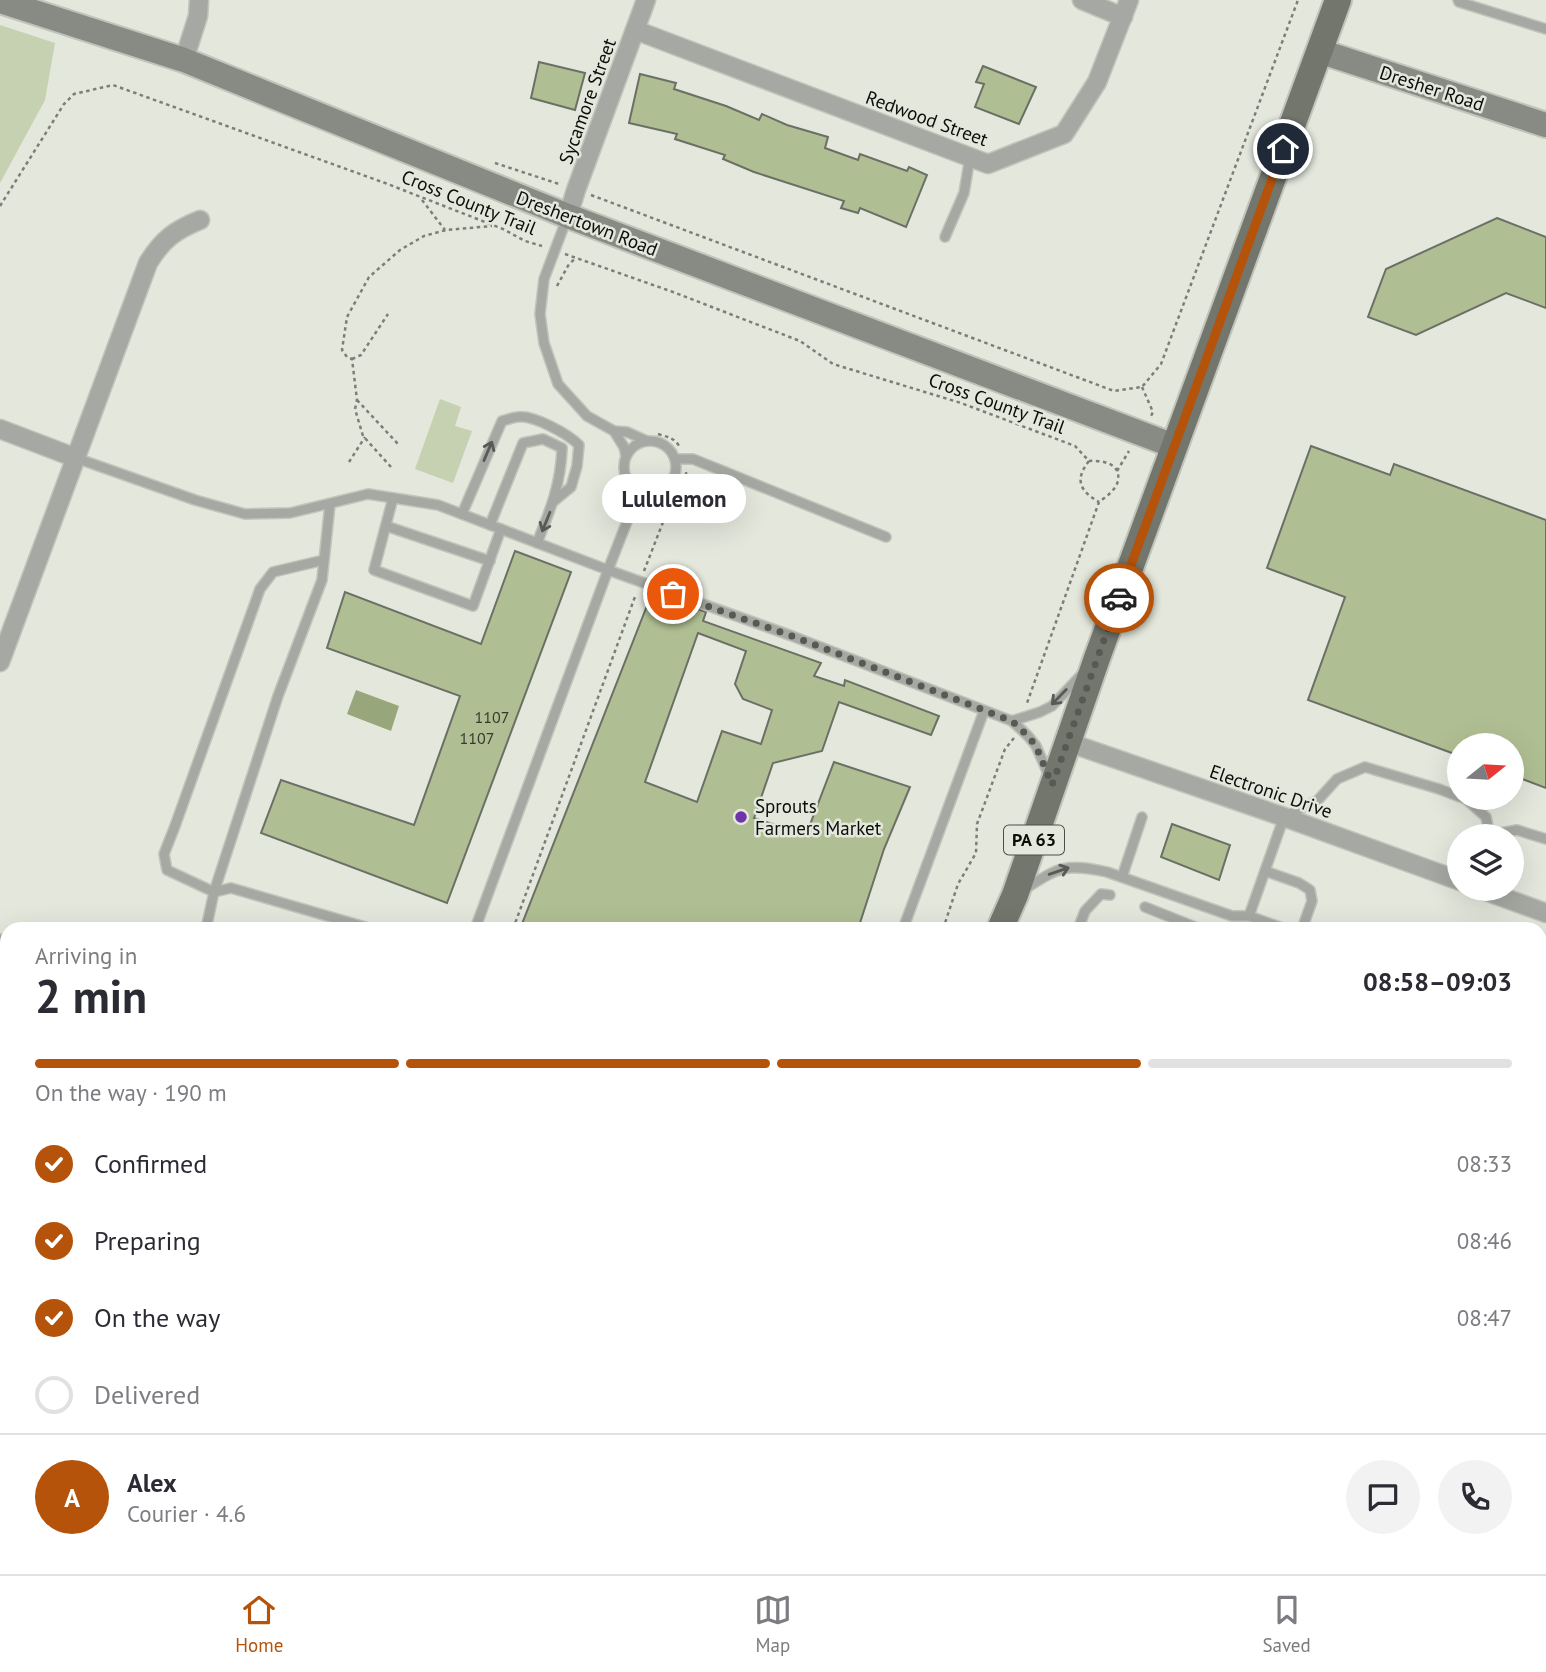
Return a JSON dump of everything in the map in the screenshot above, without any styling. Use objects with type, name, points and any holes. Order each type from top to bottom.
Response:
[{"type":"main road","name":"PA 63","points":[[1003,922],[1338,0]]},
{"type":"main road","name":"Dreshertown Road","points":[[0,1],[184,60],[568,216],[1174,446]]},
{"type":"main road","name":"Dresher Road","points":[[1318,51],[1546,125]]},
{"type":"street","points":[[184,60],[198,16],[200,0]]},
{"type":"street","name":"Sycamore Street","points":[[568,216],[646,0]]},
{"type":"street","points":[[1082,0],[1126,8]]},
{"type":"street","name":"Redwood Street","points":[[635,30],[988,164],[1063,134],[1097,82],[1126,8]]},
{"type":"street","points":[[0,662],[8,618],[76,458],[148,263],[166,239],[180,228],[200,220]]},
{"type":"street","points":[[0,429],[76,458]]},
{"type":"street","name":"Electronic Drive","points":[[1067,742],[1447,876]]},
{"type":"street","points":[[1513,901],[1546,913]]},
{"type":"lane","points":[[1458,0],[1546,29]]},
{"type":"lane","points":[[945,237],[964,193],[970,157]]},
{"type":"lane","points":[[568,216],[544,279],[540,314],[544,343],[558,384],[587,416],[614,431],[627,432],[656,442],[671,451],[676,467],[671,484],[664,490],[647,494],[632,486],[624,472],[624,447],[614,431]]},
{"type":"lane","points":[[462,514],[502,421],[521,416],[569,435],[579,445],[571,487],[554,501]]},
{"type":"lane","points":[[490,525],[523,443],[543,439],[562,448],[562,463],[554,501],[537,543]]},
{"type":"lane","points":[[626,456],[631,449],[647,441]]},
{"type":"lane","points":[[76,458],[195,500],[245,514],[290,513],[368,494],[438,505],[1017,722],[1036,746],[1052,785]]},
{"type":"lane","points":[[675,459],[693,459],[886,537]]},
{"type":"lane","points":[[478,922],[639,491]]},
{"type":"lane","points":[[393,498],[374,570],[473,606],[501,529]]},
{"type":"lane","points":[[208,922],[214,892],[278,696],[322,580],[330,504]]},
{"type":"lane","points":[[386,526],[490,561]]},
{"type":"lane","points":[[324,559],[273,572],[260,589],[163,854],[167,870],[214,892],[231,888],[348,922]]},
{"type":"lane","points":[[1017,722],[1052,706],[1097,658]]},
{"type":"lane","points":[[906,922],[984,710]]},
{"type":"lane","points":[[1249,916],[1284,817],[1318,800],[1337,779],[1365,767],[1447,792]]},
{"type":"lane","points":[[1478,810],[1486,817],[1487,824]]},
{"type":"lane","points":[[1122,877],[1142,817]]},
{"type":"lane","points":[[1524,832],[1546,839]]},
{"type":"lane","points":[[1015,895],[1054,871],[1067,867],[1086,867],[1232,916],[1249,916],[1266,922]]},
{"type":"lane","points":[[1265,871],[1300,883],[1310,890],[1312,901],[1304,922]]},
{"type":"lane","points":[[1081,922],[1086,911],[1101,894],[1111,895]]},
{"type":"lane","points":[[1145,907],[1182,922]]},
{"type":"path","name":"Cross County Trail","points":[[0,206],[64,104],[74,94],[113,85],[420,197],[526,241],[673,292],[800,341],[833,364],[961,403],[1075,446],[1089,461],[1112,465],[1119,480],[1115,488],[1099,502],[1017,722],[1013,741],[1005,749],[976,824],[976,853],[958,884],[945,922]]},
{"type":"path","points":[[420,197],[446,230]]},
{"type":"path","points":[[388,314],[361,355],[352,359],[347,357],[342,350],[347,317],[369,277],[400,250],[424,236],[446,230],[495,226]]},
{"type":"path","points":[[352,359],[357,400],[355,409],[365,437],[391,467]]},
{"type":"path","points":[[357,400],[398,444]]},
{"type":"path","points":[[349,462],[365,437]]},
{"type":"path","points":[[1089,461],[1080,478],[1082,487],[1085,493],[1099,502]]},
{"type":"path","points":[[516,922],[636,593]]},
{"type":"shaded area","points":[[0,25],[55,43],[45,100],[0,183]]},
{"type":"shaded area","points":[[440,399],[461,407],[455,426],[472,431],[453,483],[415,469]]},
{"type":"shaded area","points":[[356,690],[399,706],[391,731],[347,714]]},
{"type":"building","points":[[539,62],[585,73],[575,110],[531,98]]},
{"type":"building","points":[[983,66],[1036,87],[1019,124],[975,107],[984,84],[976,82]]},
{"type":"building","points":[[640,74],[676,83],[674,89],[759,120],[762,114],[787,125],[828,137],[825,148],[858,160],[860,154],[907,171],[909,167],[927,175],[906,227],[860,208],[858,213],[841,208],[844,201],[754,172],[723,159],[725,155],[675,139],[677,134],[629,123]]},
{"type":"building","points":[[1497,218],[1546,237],[1546,308],[1506,293],[1416,335],[1368,317],[1386,269]]},
{"type":"building","points":[[1311,446],[1390,475],[1394,464],[1546,520],[1546,788],[1524,780],[1524,733],[1447,733],[1447,751],[1308,700],[1345,597],[1267,568]]},
{"type":"building","points":[[515,551],[571,572],[447,903],[261,833],[281,780],[414,825],[460,696],[327,648],[345,592],[481,644]]},
{"type":"building","points":[[652,593],[706,612],[703,621],[821,663],[814,676],[844,686],[845,680],[939,716],[931,735],[839,702],[822,751],[773,763],[754,818],[806,835],[834,762],[910,787],[884,849],[860,922],[523,922]],"holes":[[[698,633],[746,651],[735,684],[743,699],[772,710],[761,744],[722,731],[697,802],[645,782]]]},
{"type":"building","points":[[1172,824],[1230,845],[1219,880],[1161,857]]},
{"type":"way so far","points":[[673,594],[792,636],[1012,721],[1036,746],[1052,785],[1119,598]]},
{"type":"place","name":"Lululemon","points":[[673,594]]},
{"type":"place","name":"Sprouts Farmers Market","points":[[741,817]]},
{"type":"route","points":[[1119,598],[1283,149]]}]
